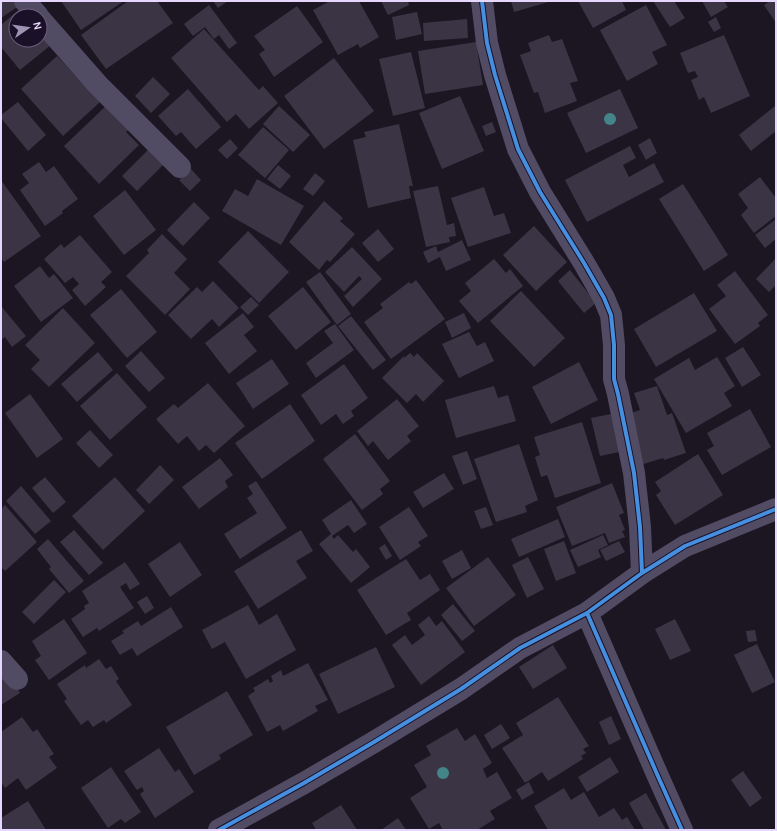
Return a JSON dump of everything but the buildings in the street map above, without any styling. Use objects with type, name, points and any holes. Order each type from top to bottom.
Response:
[{"type":"street","points":[[482,1],[487,43],[495,75],[518,149],[540,192],[604,298],[611,315],[614,345],[614,380],[634,473],[640,527],[642,573]]},
{"type":"street","points":[[48,28],[98,85],[180,167]]},
{"type":"street","points":[[219,830],[304,783],[394,730],[461,689],[520,648],[587,614],[642,573],[685,546],[776,509]]},
{"type":"street","points":[[587,614],[682,830]]},
{"type":"street","points":[[1,661],[17,680]]},
{"type":"cycle path","points":[[482,1],[487,43],[495,75],[518,149],[540,192],[604,298],[611,315],[614,345],[614,379],[634,473],[640,527],[642,573]]},
{"type":"cycle path","points":[[219,830],[374,742],[461,689],[520,648],[587,613],[642,573],[685,546],[776,509]]},
{"type":"cycle path","points":[[587,613],[682,830]]}]
